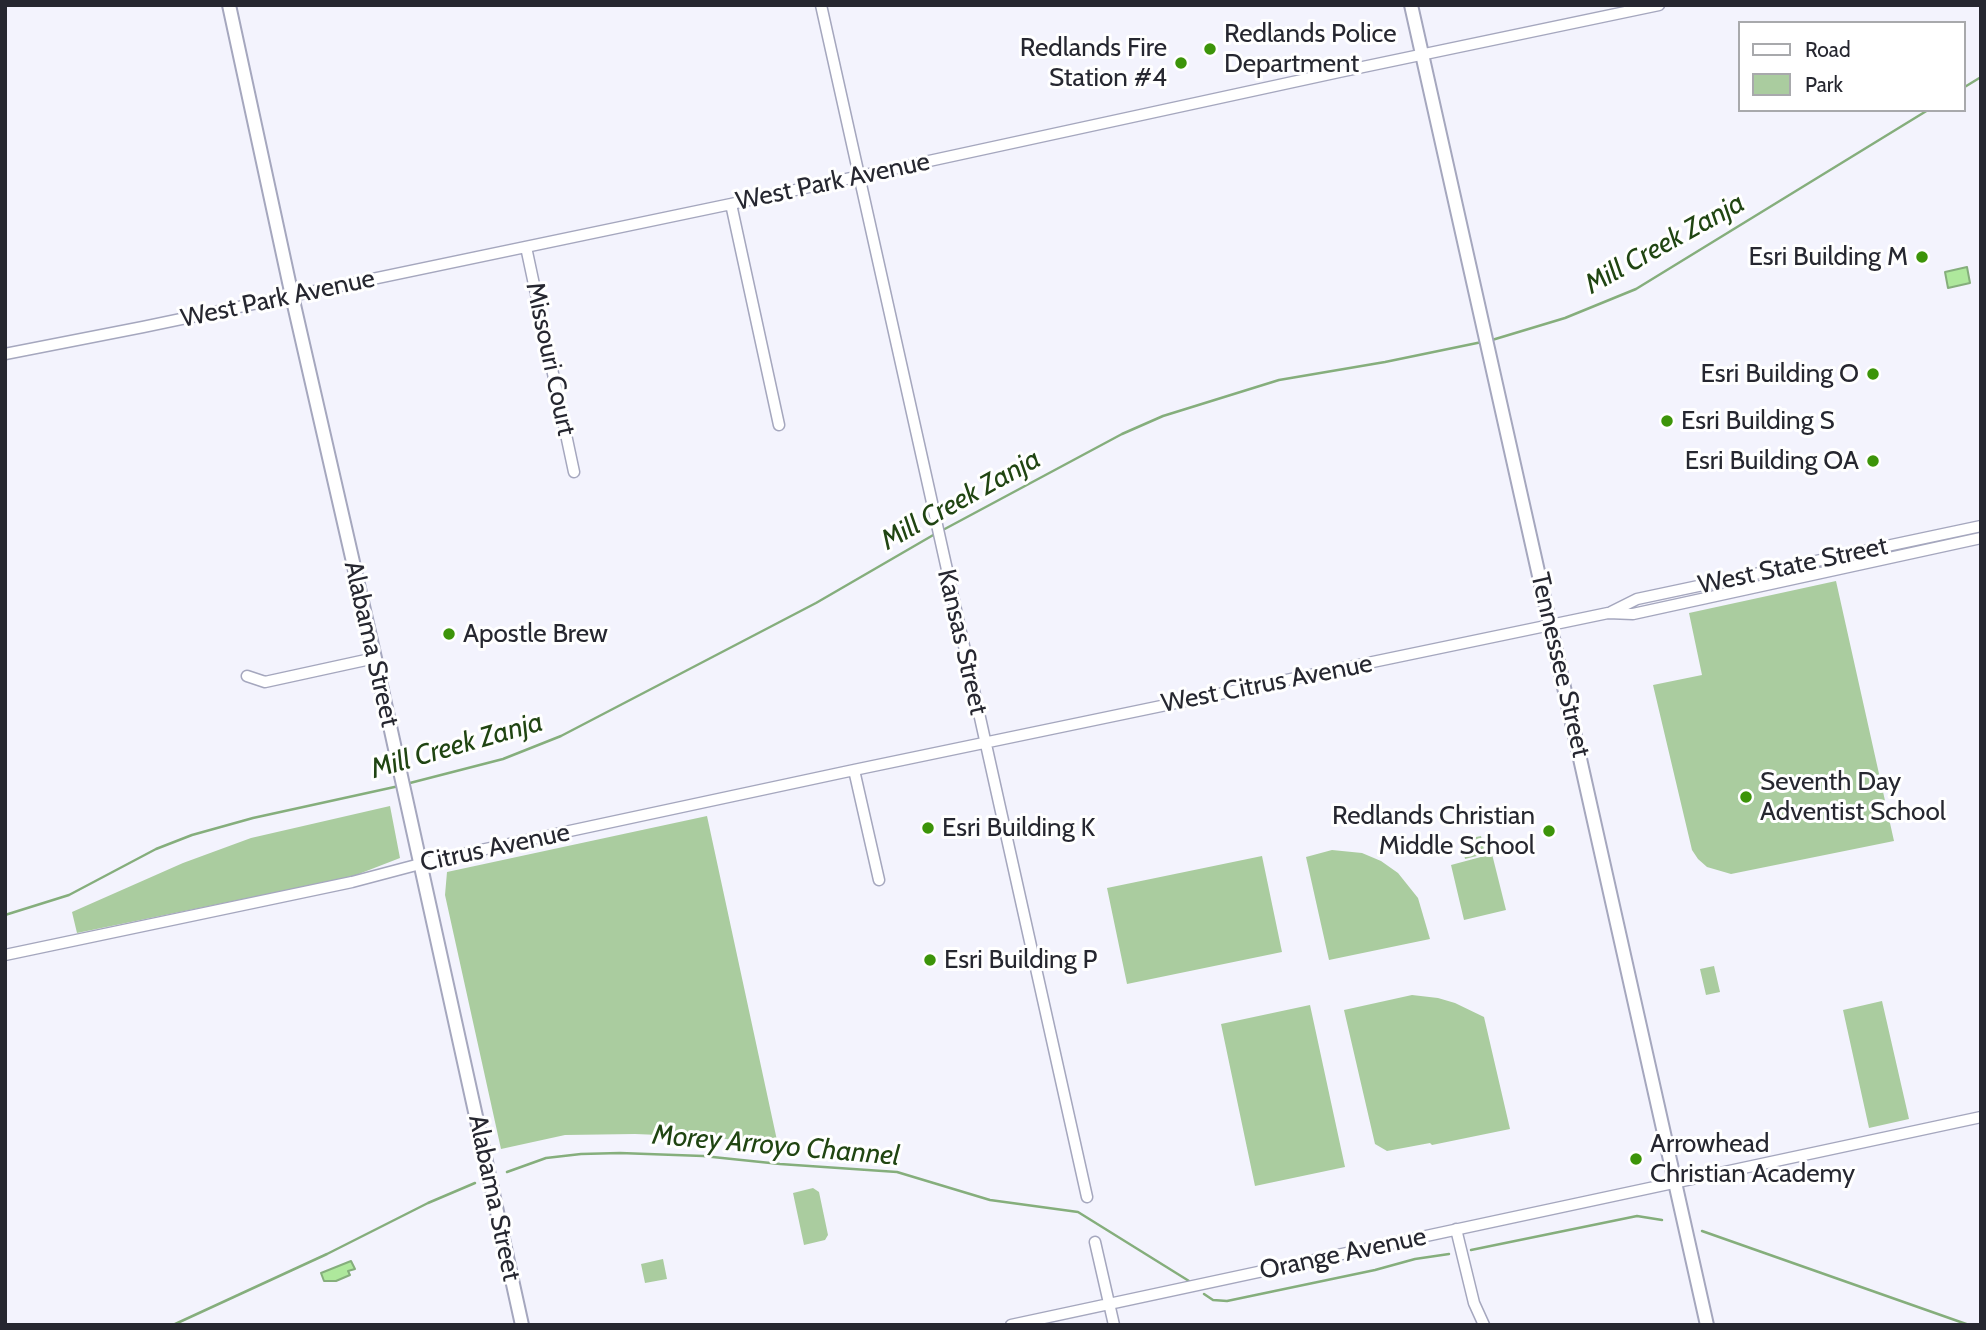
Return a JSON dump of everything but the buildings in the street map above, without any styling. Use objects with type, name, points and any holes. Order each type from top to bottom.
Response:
[{"type":"main road","name":"Alabama Street","points":[[229,5],[522,1325]]},
{"type":"main road","name":"Tennessee Street","points":[[1411,5],[1707,1325]]},
{"type":"street","name":"Kansas Street","points":[[821,5],[1087,1197]]},
{"type":"street","name":"West Park Avenue","points":[[5,354],[731,204],[1660,5]]},
{"type":"street","points":[[731,204],[779,425]]},
{"type":"street","name":"Missouri Court","points":[[526,247],[574,472]]},
{"type":"street","name":"West State Street","points":[[1608,614],[1637,599],[1981,526]]},
{"type":"street","name":"West State Street","points":[[1550,626],[1608,614],[1633,614],[1981,538]]},
{"type":"street","name":"West Citrus Avenue","points":[[985,743],[1550,626]]},
{"type":"street","points":[[247,676],[265,682],[375,659]]},
{"type":"street","name":"Citrus Avenue","points":[[5,955],[985,743]]},
{"type":"street","points":[[854,770],[879,880]]},
{"type":"street","name":"Orange Avenue","points":[[1010,1325],[1981,1117]]},
{"type":"street","points":[[1456,1229],[1474,1303],[1484,1325]]},
{"type":"street","points":[[1095,1242],[1114,1325]]},
{"type":"green space","points":[[1836,581],[1894,841],[1731,874],[1707,867],[1692,850],[1653,685],[1702,675],[1689,613]]},
{"type":"green space","points":[[390,806],[400,858],[351,877],[77,933],[72,912],[183,863],[251,838]]},
{"type":"green space","points":[[707,816],[778,1145],[709,1137],[565,1135],[501,1149],[445,895],[447,872]]},
{"type":"green space","points":[[1481,836],[1485,854],[1465,859],[1461,840]]},
{"type":"green space","points":[[1332,850],[1362,853],[1381,861],[1398,873],[1418,898],[1430,939],[1329,960],[1306,857]]},
{"type":"green space","points":[[1492,854],[1506,910],[1464,920],[1451,865]]},
{"type":"green space","points":[[1262,856],[1282,952],[1127,984],[1107,888]]},
{"type":"green space","points":[[1714,966],[1720,992],[1706,995],[1700,969]]},
{"type":"green space","points":[[1412,995],[1455,1003],[1484,1017],[1510,1129],[1387,1151],[1375,1144],[1344,1010]]},
{"type":"green space","points":[[1882,1001],[1909,1119],[1869,1128],[1843,1010]]},
{"type":"green space","points":[[1310,1005],[1345,1167],[1255,1186],[1221,1024]]},
{"type":"green space","points":[[813,1188],[819,1192],[828,1235],[825,1240],[804,1245],[793,1193]]},
{"type":"green space","points":[[663,1259],[667,1279],[645,1283],[641,1264]]},
{"type":"shaded area","points":[[1967,267],[1970,283],[1948,288],[1945,272]]},
{"type":"shaded area","points":[[351,1261],[355,1269],[348,1271],[350,1275],[336,1281],[324,1281],[321,1273]]},
{"type":"waterway","name":"Mill Creek Zanja","points":[[1965,87],[1981,77]]},
{"type":"waterway","name":"Mill Creek Zanja","points":[[1492,340],[1565,318],[1636,289],[1925,112]]},
{"type":"waterway","name":"Mill Creek Zanja","points":[[941,531],[1122,434],[1163,416],[1279,380],[1482,342]]},
{"type":"waterway","name":"Mill Creek Zanja","points":[[406,784],[503,759],[561,736],[816,603],[935,534]]},
{"type":"waterway","name":"Mill Creek Zanja","points":[[5,915],[69,895],[156,849],[192,835],[253,818],[399,786]]},
{"type":"waterway","name":"Morey Arroyo Channel","points":[[507,1172],[546,1158],[620,1153],[703,1156],[897,1172],[990,1200],[1078,1212],[1189,1281]]},
{"type":"waterway","name":"Morey Arroyo Channel","points":[[173,1325],[475,1183]]},
{"type":"waterway","name":"Morey Arroyo Channel","points":[[1471,1250],[1637,1216],[1662,1220]]},
{"type":"waterway","name":"Morey Arroyo Channel","points":[[1702,1231],[1969,1325]]},
{"type":"waterway","name":"Morey Arroyo Channel","points":[[1204,1294],[1213,1300],[1227,1301],[1415,1259],[1449,1254]]},
{"type":"place","name":"Redlands Police Department","points":[[1210,49]]},
{"type":"place","name":"Redlands Fire Station #4","points":[[1181,63]]},
{"type":"place","name":"Esri Building M","points":[[1922,257]]},
{"type":"place","name":"Esri Building O","points":[[1873,374]]},
{"type":"place","name":"Esri Building S","points":[[1667,421]]},
{"type":"place","name":"Esri Building OA","points":[[1873,461]]},
{"type":"place","name":"Apostle Brew","points":[[449,634]]},
{"type":"place","name":"Seventh Day Adventist School","points":[[1746,797]]},
{"type":"place","name":"Esri Building K","points":[[928,828]]},
{"type":"place","name":"Redlands Christian Middle School","points":[[1549,831]]},
{"type":"place","name":"Esri Building P","points":[[930,960]]},
{"type":"place","name":"Arrowhead Christian Academy","points":[[1636,1159]]}]
